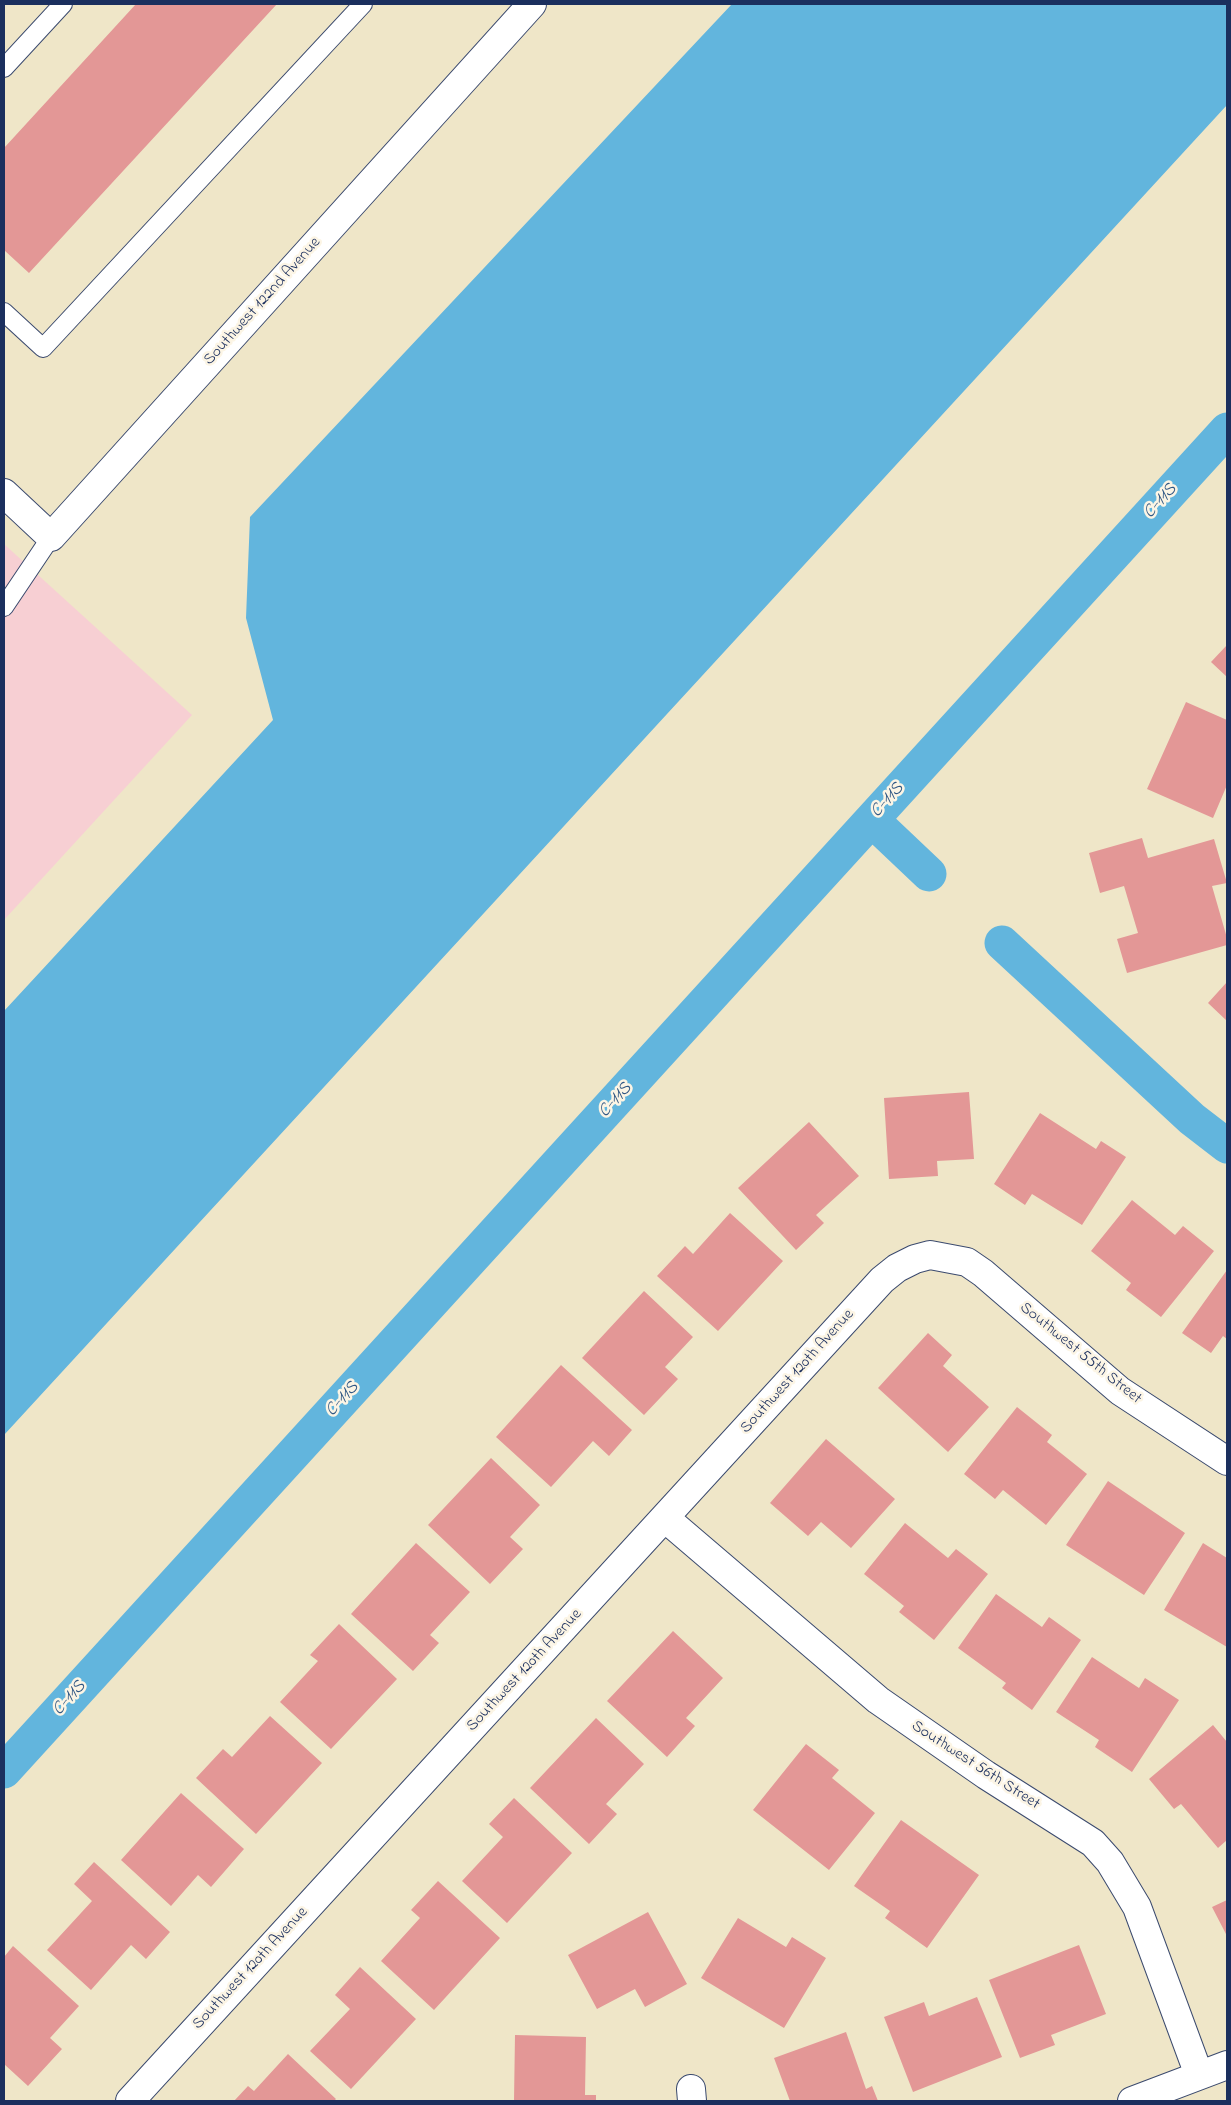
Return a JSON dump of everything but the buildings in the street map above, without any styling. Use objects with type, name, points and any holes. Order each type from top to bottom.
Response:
[{"type":"street","name":"Southwest 122nd Avenue","points":[[51,537],[532,4]]},
{"type":"street","points":[[4,493],[51,537]]},
{"type":"street","name":"Southwest 55th Street","points":[[930,1255],[967,1262],[983,1273],[1120,1391],[1227,1461]]},
{"type":"street","name":"Southwest 120th Avenue","points":[[130,2101],[882,1280],[897,1268],[915,1259],[930,1255]]},
{"type":"street","name":"Southwest 56th Street","points":[[665,1518],[878,1700],[986,1776],[1093,1843],[1110,1862],[1137,1907],[1200,2075]]},
{"type":"street","points":[[1132,2101],[1227,2065]]},
{"type":"lane","points":[[4,68],[63,4]]},
{"type":"lane","points":[[4,312],[43,348],[363,4]]},
{"type":"lane","name":"Southwest 122nd Avenue","points":[[4,607],[51,537]]},
{"type":"shaded area","points":[[4,544],[192,715],[4,920]]},
{"type":"water","points":[[732,4],[1227,4],[1227,105],[4,1435],[4,1011],[273,720],[246,618],[250,517]]},
{"type":"waterway","name":"C-11S","points":[[4,1771],[1227,430]]},
{"type":"waterway","points":[[872,820],[929,874]]},
{"type":"waterway","points":[[1002,943],[1192,1119],[1227,1146]]}]
